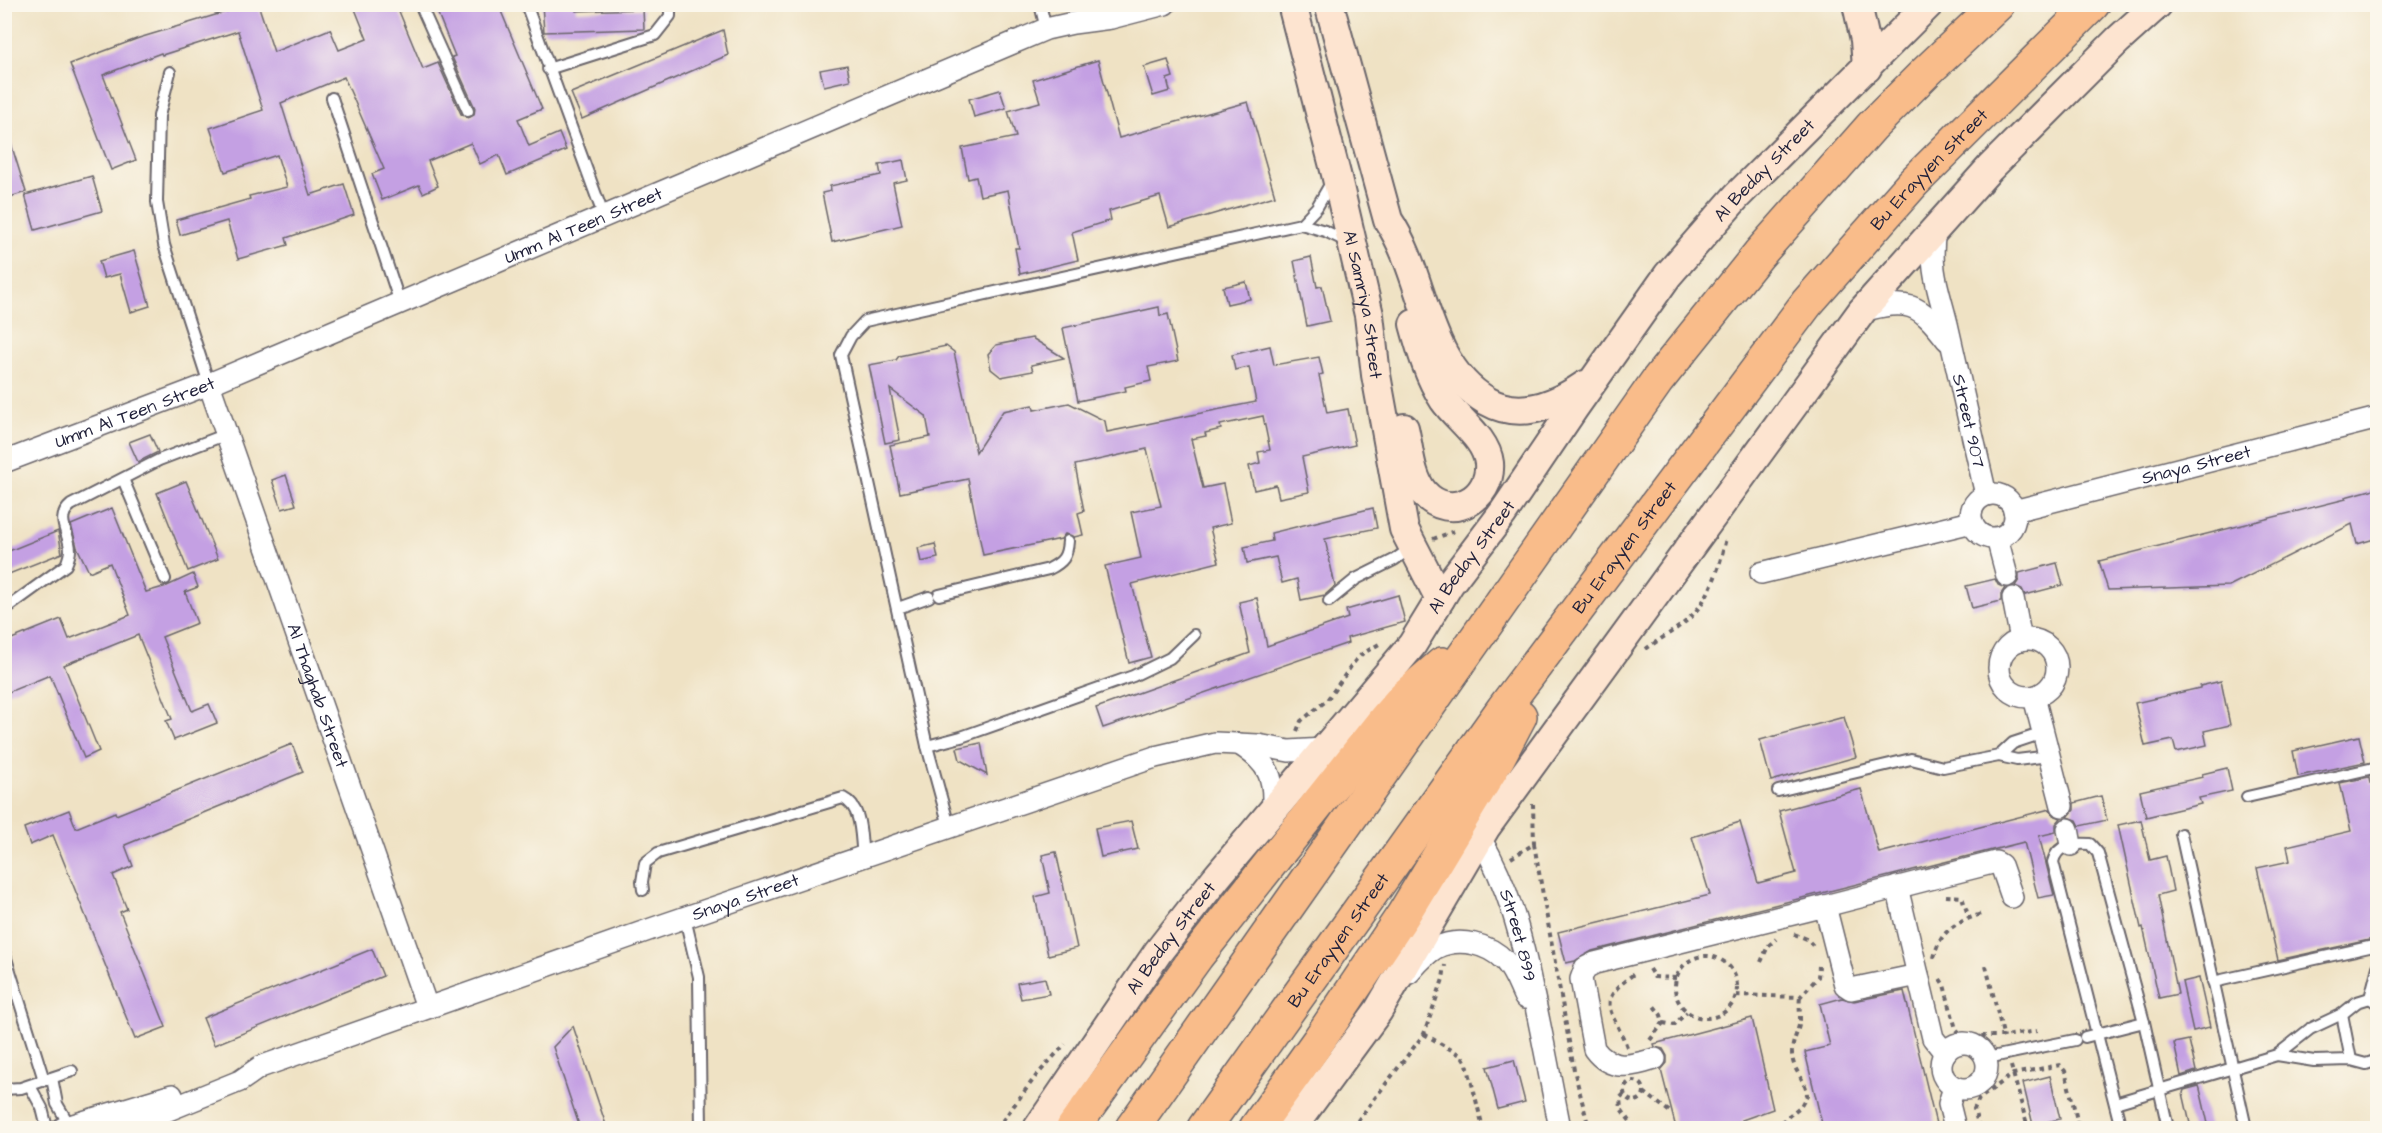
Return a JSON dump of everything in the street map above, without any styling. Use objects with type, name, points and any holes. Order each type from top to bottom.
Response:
[{"type":"highway","points":[[1132,1128],[1472,641],[1657,381],[1759,254],[1872,126],[1998,4]]},
{"type":"highway","name":"Bu Erayyen Street","points":[[1204,1128],[1542,658],[1807,303],[1913,183],[2093,4]]},
{"type":"highway","points":[[1073,1128],[1197,956],[1385,719],[1404,697],[1472,641]]},
{"type":"highway","points":[[1256,1128],[1319,1041],[1403,915],[1510,735],[1530,694],[1542,658]]},
{"type":"main road","name":"Al Samriya Street","points":[[1292,4],[1336,174],[1369,315],[1376,375],[1401,515],[1412,547],[1440,599]]},
{"type":"main road","points":[[1329,4],[1429,371],[1445,401],[1481,442],[1488,456],[1487,482],[1471,501],[1455,507],[1444,506],[1428,497],[1418,484],[1389,359],[1369,315]]},
{"type":"main road","points":[[1857,4],[1865,40],[1867,68]]},
{"type":"main road","name":"Al Beday Street","points":[[1038,1128],[1158,952],[1216,878],[1412,645],[1440,599],[1503,513],[1668,275],[1737,196],[1929,4]]},
{"type":"main road","points":[[1292,1128],[1389,994],[1480,838],[1536,757],[1862,311],[1990,168],[2118,40],[2158,4]]},
{"type":"main road","points":[[1388,220],[1400,237],[1443,351],[1452,369],[1467,387],[1503,408],[1530,409],[1550,405],[1570,395],[1596,377]]},
{"type":"street","name":"Umm Al Teen Street","points":[[4,462],[209,384],[1046,29],[1073,22],[1111,18],[1165,4]]},
{"type":"street","points":[[1342,4],[1367,100],[1370,122],[1368,143]]},
{"type":"street","name":"Street 907","points":[[1935,230],[1932,269],[1986,495]]},
{"type":"street","name":"Street 907","points":[[1862,311],[1891,304],[1903,304],[1915,308],[1933,321],[1951,345]]},
{"type":"street","name":"Al Thaghab Street","points":[[209,384],[427,1008]]},
{"type":"street","name":"Snaya Street","points":[[2014,511],[2378,418]]},
{"type":"street","points":[[1996,494],[2006,498],[2014,511],[2012,528],[1997,538],[1982,535],[1972,522],[1974,506],[1986,495],[1996,494]]},
{"type":"street","points":[[1761,573],[1972,522]]},
{"type":"street","points":[[1997,538],[2007,576]]},
{"type":"street","points":[[2013,598],[2021,640]]},
{"type":"street","points":[[2021,640],[2034,640],[2046,645],[2054,656],[2057,668],[2054,681],[2046,692],[2034,697],[2012,692],[2005,685],[2000,674],[2000,663],[2004,653],[2011,645],[2021,640]]},
{"type":"street","points":[[2034,697],[2062,806]]},
{"type":"street","points":[[1235,743],[1254,754],[1265,765],[1273,787],[1272,813]]},
{"type":"street","name":"Snaya Street","points":[[66,1127],[161,1099],[235,1071],[260,1067],[949,826],[1155,757],[1196,746],[1235,743],[1288,751],[1324,749]]},
{"type":"street","name":"Street 899","points":[[1480,838],[1496,867],[1513,910],[1523,947],[1560,1128]]},
{"type":"street","points":[[1648,1052],[1619,1067],[1600,1058],[1594,1049],[1581,979],[1586,968],[1595,963],[1996,862],[2001,864],[2012,897]]},
{"type":"street","points":[[1898,887],[1926,973],[1933,1038],[1945,1053]]},
{"type":"street","points":[[1825,906],[1847,987],[1880,984],[1926,973]]},
{"type":"street","name":"Street 899","points":[[1389,994],[1426,955],[1439,947],[1460,942],[1477,944],[1492,950],[1506,962],[1516,976],[1542,1037]]},
{"type":"street","points":[[1963,1042],[1977,1046],[1987,1058],[1986,1074],[1983,1080],[1969,1089],[1954,1087],[1943,1075],[1941,1067],[1945,1053],[1963,1042]]},
{"type":"street","name":"Snaya Street","points":[[124,1128],[240,1081],[260,1067]]},
{"type":"street","points":[[1954,1087],[1949,1104],[1955,1128]]},
{"type":"lane","points":[[420,4],[468,111]]},
{"type":"lane","points":[[526,4],[604,217]]},
{"type":"lane","points":[[548,69],[655,35],[670,16],[670,4]]},
{"type":"lane","points":[[1040,4],[1046,29]]},
{"type":"lane","points":[[170,72],[159,116],[157,202],[164,246],[209,384]]},
{"type":"lane","points":[[332,98],[400,303]]},
{"type":"lane","points":[[1301,224],[1317,207],[1336,174]]},
{"type":"lane","points":[[949,826],[927,746],[841,355],[851,336],[865,321],[1301,224],[1325,231],[1352,244]]},
{"type":"lane","points":[[4,610],[66,565],[70,548],[63,520],[67,508],[159,460],[227,434]]},
{"type":"lane","points":[[123,479],[165,579]]},
{"type":"lane","points":[[898,608],[934,596],[1048,569],[1062,562],[1068,552],[1068,541]]},
{"type":"lane","points":[[1329,601],[1356,579],[1394,560],[1412,547]]},
{"type":"lane","points":[[927,746],[961,737],[1133,676],[1170,658],[1194,635]]},
{"type":"lane","points":[[1999,756],[2013,743],[2043,733]]},
{"type":"lane","points":[[1778,791],[1911,759],[1943,767],[1999,756],[2017,760],[2049,756]]},
{"type":"lane","points":[[2247,797],[2378,767]]},
{"type":"lane","points":[[643,890],[645,863],[658,854],[843,798],[852,802],[857,811],[863,856]]},
{"type":"lane","points":[[2181,834],[2246,1128]]},
{"type":"lane","points":[[2121,1128],[2053,862],[2054,854],[2069,837],[2090,844],[2098,853],[2144,1022],[2168,1128]]},
{"type":"lane","points":[[685,918],[699,977],[701,1128]]},
{"type":"lane","points":[[2213,982],[2378,945]]},
{"type":"lane","points":[[4,952],[66,1127]]},
{"type":"lane","points":[[2115,1103],[2277,1055],[2310,1029],[2343,1014],[2357,1002],[2374,1001],[2378,967]]},
{"type":"lane","points":[[2343,1014],[2352,1060]]},
{"type":"lane","points":[[1987,1058],[2144,1022]]},
{"type":"lane","points":[[2277,1055],[2314,1061],[2352,1060],[2366,1064],[2378,1060]]},
{"type":"lane","points":[[4,1089],[14,1090],[30,1086],[72,1071]]},
{"type":"lane","points":[[30,1086],[42,1108],[47,1128]]},
{"type":"path","points":[[1641,652],[1685,622],[1700,606],[1719,568],[1729,527]]},
{"type":"path","points":[[1534,802],[1532,818],[1534,844],[1574,1070],[1589,1128]]},
{"type":"path","points":[[1496,867],[1534,844]]},
{"type":"path","points":[[1940,897],[1962,897],[1969,918]]},
{"type":"path","points":[[1934,960],[1937,944],[1946,930],[1981,914]]},
{"type":"path","points":[[1787,935],[1795,934],[1807,939],[1818,955]]},
{"type":"path","points":[[1761,962],[1768,946],[1779,937]]},
{"type":"path","points":[[1352,1128],[1424,1034],[1443,979],[1449,945]]},
{"type":"path","points":[[1709,956],[1722,961],[1732,971],[1736,984],[1736,995],[1729,1008],[1720,1015],[1709,1018],[1698,1017],[1687,1012],[1679,1003],[1675,990],[1676,978],[1683,966],[1695,958],[1709,956]]},
{"type":"path","points":[[1774,1128],[1801,1106],[1807,1095],[1805,1083],[1796,1071],[1792,1060],[1792,1049],[1800,1018],[1800,997],[1818,977],[1819,962]]},
{"type":"path","points":[[1986,966],[2028,1128]]},
{"type":"path","points":[[1628,1048],[1622,1030],[1611,1014],[1609,1001],[1623,982],[1635,973],[1648,968]]},
{"type":"path","points":[[1926,973],[1944,985],[1959,1033],[1963,1036],[2004,1036],[2037,1031]]},
{"type":"path","points":[[1736,995],[1800,997]]},
{"type":"path","points":[[1648,1052],[1650,1041],[1663,1023],[1661,1015],[1654,1006]]},
{"type":"path","points":[[1663,1023],[1674,1025],[1687,1012]]},
{"type":"path","points":[[1424,1034],[1462,1056],[1467,1064],[1483,1128]]},
{"type":"path","points":[[1619,1067],[1619,1059],[1628,1048],[1635,1046]]},
{"type":"path","points":[[1980,1128],[1974,1109],[1975,1103],[2013,1074],[2060,1065],[2063,1068],[2079,1128]]},
{"type":"path","points":[[1635,1128],[1621,1109],[1620,1098],[1624,1094],[1624,1087],[1632,1081],[1642,1085],[1644,1092],[1670,1112]]},
{"type":"path","points":[[1624,1094],[1633,1101],[1640,1099],[1644,1092]]},
{"type":"building","points":[[230,4],[258,4],[274,52],[330,29],[339,50],[367,39],[353,4],[396,4],[423,69],[438,63],[461,114],[468,118],[474,115],[475,108],[452,57],[455,56],[434,4],[498,4],[542,109],[518,119],[529,146],[559,133],[566,150],[507,175],[499,155],[480,164],[471,143],[428,161],[438,186],[423,193],[419,185],[382,200],[372,174],[384,169],[344,77],[281,103],[310,195],[344,184],[354,215],[286,238],[288,245],[238,259],[227,221],[180,235],[176,220],[250,199],[249,196],[287,187],[277,155],[225,172],[210,128],[263,110],[238,31],[162,55],[161,53],[103,75],[136,160],[111,170],[70,64],[139,38],[232,10]]},
{"type":"building","points":[[542,4],[576,4],[576,11],[643,9],[644,29],[544,32]]},
{"type":"building","points":[[723,30],[728,55],[582,119],[571,93]]},
{"type":"building","points":[[1098,60],[1119,138],[1248,102],[1275,196],[1169,227],[1160,196],[1109,211],[1111,220],[1072,232],[1078,260],[1020,274],[1015,248],[1019,248],[1008,190],[980,196],[976,177],[968,179],[962,148],[1016,137],[1008,111],[1040,102],[1033,80]]},
{"type":"building","points":[[1168,60],[1173,77],[1167,79],[1170,91],[1153,96],[1144,67]]},
{"type":"building","points":[[847,65],[850,80],[824,86],[820,70]]},
{"type":"building","points":[[1000,90],[1006,108],[974,117],[969,99]]},
{"type":"building","points":[[8,134],[26,192],[10,197],[4,181],[4,135]]},
{"type":"building","points":[[903,160],[907,180],[893,183],[902,225],[832,242],[822,193],[831,191],[830,186],[881,175],[879,165]]},
{"type":"building","points":[[92,176],[102,211],[35,230],[25,195]]},
{"type":"building","points":[[134,251],[150,306],[131,312],[120,274],[104,278],[99,261]]},
{"type":"building","points":[[1311,257],[1317,287],[1322,286],[1330,321],[1307,326],[1294,261]]},
{"type":"building","points":[[1246,282],[1250,299],[1227,304],[1223,287]]},
{"type":"building","points":[[1159,307],[1160,316],[1168,314],[1178,361],[1148,367],[1151,381],[1125,387],[1126,391],[1078,401],[1063,328]]},
{"type":"building","points":[[1032,338],[1064,358],[1031,365],[1033,371],[1001,377],[991,369],[988,354],[996,345]]},
{"type":"building","points":[[946,346],[954,352],[976,452],[1003,411],[1033,405],[1034,410],[1069,403],[1105,421],[1107,432],[1256,402],[1249,367],[1235,370],[1232,355],[1270,346],[1274,365],[1319,357],[1323,374],[1319,375],[1327,413],[1348,409],[1355,445],[1302,457],[1309,492],[1279,498],[1276,485],[1254,490],[1249,466],[1260,463],[1258,452],[1270,450],[1263,416],[1220,425],[1221,429],[1205,433],[1206,436],[1191,439],[1203,488],[1223,484],[1231,523],[1210,528],[1219,562],[1132,584],[1151,657],[1129,663],[1105,566],[1141,558],[1131,512],[1161,506],[1147,449],[1075,465],[1084,511],[1078,513],[1083,535],[1074,537],[1065,534],[1061,539],[983,555],[968,479],[900,493],[890,445],[930,437],[926,416],[890,389],[900,440],[885,443],[869,365]]},
{"type":"building","points":[[150,434],[158,452],[138,462],[129,442]]},
{"type":"building","points":[[286,475],[296,505],[282,509],[272,480]]},
{"type":"building","points":[[186,481],[218,559],[188,571],[157,493]]},
{"type":"building","points":[[2378,488],[2378,538],[2357,544],[2352,524],[2229,586],[2108,590],[2099,561],[2346,499],[2345,497]]},
{"type":"building","points":[[112,508],[146,592],[167,586],[193,574],[198,587],[185,592],[197,623],[162,637],[192,711],[209,704],[217,723],[174,740],[166,721],[172,719],[138,635],[64,665],[99,751],[84,758],[50,675],[4,694],[4,642],[61,619],[69,639],[130,615],[110,563],[89,572],[77,547],[71,525]]},
{"type":"building","points":[[1373,508],[1377,528],[1325,539],[1335,586],[1325,595],[1301,600],[1297,579],[1282,583],[1276,557],[1247,563],[1244,547],[1272,541],[1271,533]]},
{"type":"building","points":[[58,531],[62,553],[4,576],[4,553]]},
{"type":"building","points":[[935,544],[938,558],[921,562],[918,548]]},
{"type":"building","points":[[2057,563],[2063,585],[2025,595],[2022,589],[2015,586],[2019,580],[2019,573]]},
{"type":"building","points":[[1995,579],[1998,585],[2005,588],[2001,594],[2001,601],[1972,608],[1966,586]]},
{"type":"building","points":[[1398,595],[1405,622],[1347,638],[1348,643],[1103,728],[1096,708],[1250,653],[1239,602],[1257,598],[1267,646],[1348,618],[1346,610]]},
{"type":"building","points":[[2221,681],[2230,725],[2204,731],[2207,745],[2176,752],[2173,740],[2145,746],[2135,703]]},
{"type":"building","points":[[1844,717],[1856,757],[1771,781],[1760,740]]},
{"type":"building","points":[[2359,736],[2365,762],[2298,776],[2293,751]]},
{"type":"building","points":[[981,743],[987,775],[960,760],[957,748]]},
{"type":"building","points":[[292,744],[303,772],[125,845],[133,866],[113,875],[127,909],[120,912],[166,1027],[135,1039],[53,835],[30,845],[24,828],[69,810],[76,828],[115,812],[116,815]]},
{"type":"building","points":[[2227,768],[2232,791],[2199,798],[2201,804],[2146,817],[2140,791],[2203,777],[2202,774]]},
{"type":"building","points":[[2369,777],[2370,783],[2378,781],[2378,938],[2278,960],[2257,868],[2290,861],[2287,846],[2351,831],[2340,783]]},
{"type":"building","points":[[1861,789],[1879,853],[2050,809],[2053,815],[2061,818],[2056,824],[2056,832],[2039,836],[2054,895],[2038,898],[2024,842],[1592,951],[1575,961],[1566,963],[1558,932],[1710,895],[1692,837],[1740,822],[1758,883],[1796,873],[1779,811]]},
{"type":"building","points":[[2101,796],[2107,820],[2080,826],[2077,820],[2068,817],[2074,810],[2074,803]]},
{"type":"building","points":[[2141,820],[2150,860],[2166,856],[2173,891],[2158,895],[2178,994],[2159,998],[2118,825]]},
{"type":"building","points":[[1131,821],[1138,849],[1101,857],[1095,828]]},
{"type":"building","points":[[1056,852],[1077,948],[1048,955],[1035,897],[1050,893],[1042,855]]},
{"type":"building","points":[[372,949],[383,976],[214,1045],[203,1018]]},
{"type":"building","points":[[1045,978],[1049,994],[1021,999],[1017,983]]},
{"type":"building","points":[[2199,978],[2210,1027],[2193,1031],[2182,982]]},
{"type":"building","points":[[1904,991],[1937,1128],[1823,1128],[1805,1052],[1830,1046],[1820,1004],[1842,998],[1854,1001]]},
{"type":"building","points":[[1752,1018],[1773,1109],[1742,1120],[1744,1128],[1719,1128],[1718,1125],[1676,1128],[1661,1070],[1667,1063],[1667,1056],[1663,1049],[1655,1047],[1654,1044]]},
{"type":"building","points":[[573,1026],[607,1128],[580,1128],[553,1047]]},
{"type":"building","points":[[2189,1040],[2196,1071],[2181,1076],[2174,1043]]},
{"type":"building","points":[[1514,1060],[1525,1102],[1498,1109],[1487,1067]]},
{"type":"building","points":[[2050,1076],[2060,1119],[2033,1125],[2023,1083]]},
{"type":"building","points":[[2199,1086],[2209,1128],[2191,1128],[2183,1093],[2184,1090]]}]
